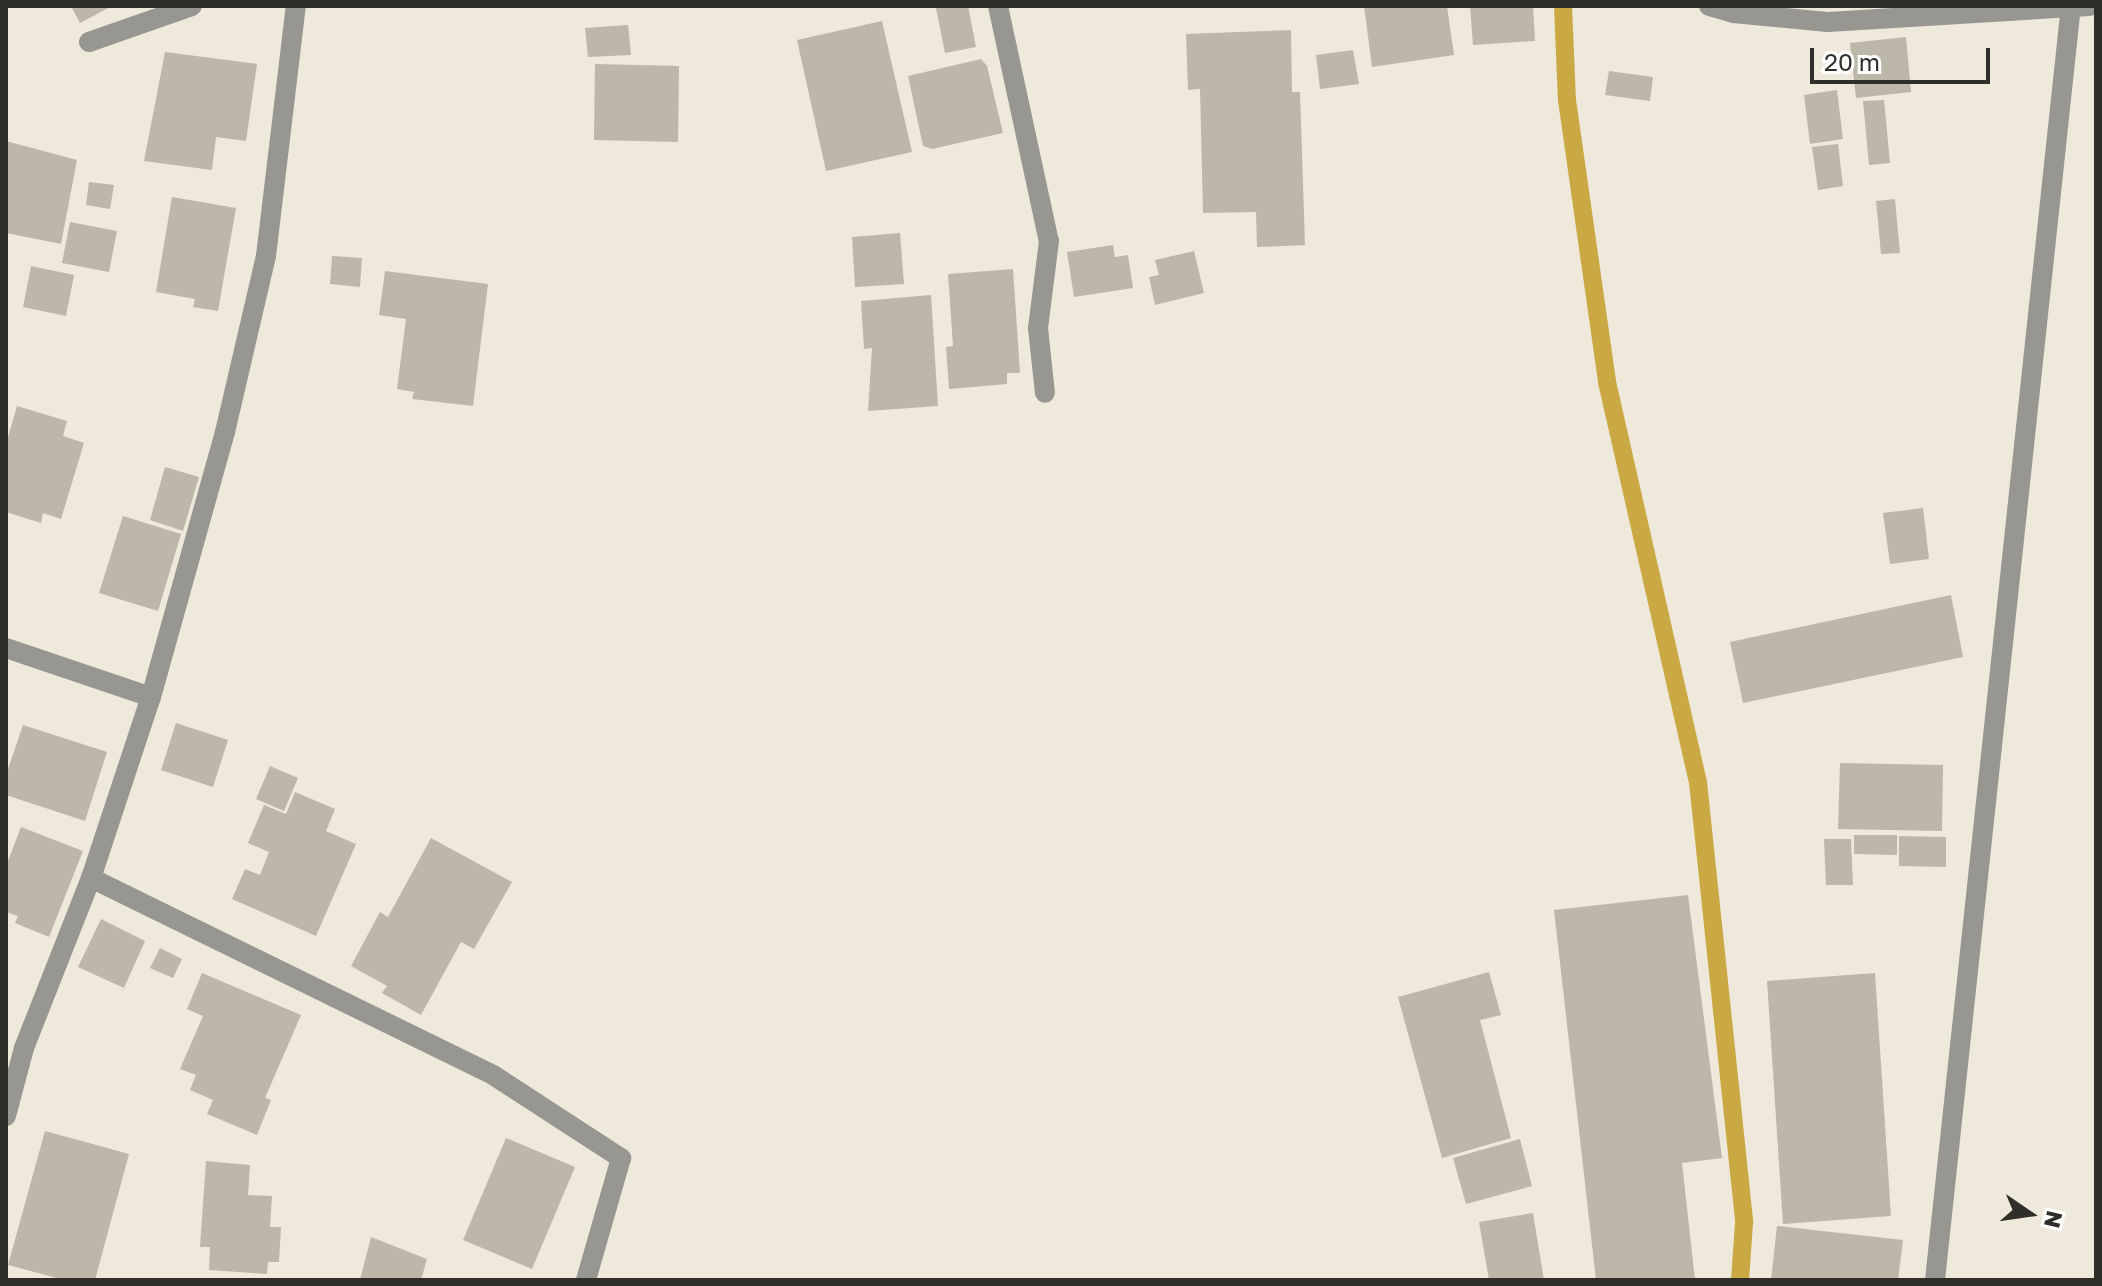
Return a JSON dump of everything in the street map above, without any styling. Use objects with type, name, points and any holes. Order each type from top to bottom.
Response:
[{"type":"street","points":[[89,42],[192,6]]},
{"type":"street","points":[[6,1116],[24,1048],[91,878],[151,697],[225,432],[266,256],[296,6]]},
{"type":"street","points":[[998,6],[1049,241],[1038,328],[1045,393]]},
{"type":"street","points":[[1709,6],[1733,13],[1828,22],[2090,6]]},
{"type":"street","points":[[1935,1280],[2071,6]]},
{"type":"street","points":[[6,648],[151,697]]},
{"type":"street","points":[[91,878],[493,1075],[621,1158],[586,1280]]},
{"type":"building","points":[[71,6],[112,6],[80,23]]},
{"type":"building","points":[[968,6],[976,47],[945,53],[936,8]]},
{"type":"building","points":[[1364,6],[1447,6],[1454,55],[1372,67]]},
{"type":"building","points":[[1470,6],[1533,6],[1535,41],[1473,45]]},
{"type":"building","points":[[882,21],[912,152],[826,171],[797,40]]},
{"type":"building","points":[[628,25],[631,55],[588,57],[585,28]]},
{"type":"building","points":[[1291,30],[1292,92],[1300,92],[1305,245],[1257,247],[1256,212],[1203,213],[1200,89],[1188,90],[1186,34]]},
{"type":"building","points":[[1906,37],[1911,92],[1856,98],[1850,43]]},
{"type":"building","points":[[1353,50],[1359,84],[1320,89],[1316,55]]},
{"type":"building","points":[[165,52],[257,64],[246,141],[216,137],[212,170],[144,161]]},
{"type":"building","points":[[981,59],[987,66],[1003,133],[932,149],[923,146],[908,76]]},
{"type":"building","points":[[595,64],[679,66],[678,142],[594,140]]},
{"type":"building","points":[[1609,71],[1653,77],[1650,101],[1605,95]]},
{"type":"building","points":[[1837,90],[1843,139],[1810,144],[1804,95]]},
{"type":"building","points":[[1884,100],[1890,163],[1869,165],[1863,101]]},
{"type":"building","points":[[6,141],[77,160],[61,244],[6,233]]},
{"type":"building","points":[[1838,144],[1843,186],[1818,190],[1812,147]]},
{"type":"building","points":[[89,182],[114,185],[110,209],[86,205]]},
{"type":"building","points":[[172,197],[236,208],[218,311],[193,307],[195,299],[156,292]]},
{"type":"building","points":[[1895,199],[1900,253],[1881,254],[1876,201]]},
{"type":"building","points":[[70,222],[117,231],[109,272],[62,263]]},
{"type":"building","points":[[900,233],[904,284],[855,287],[852,237]]},
{"type":"building","points":[[1113,245],[1115,257],[1128,255],[1133,288],[1074,297],[1067,252]]},
{"type":"building","points":[[1194,251],[1204,293],[1155,305],[1149,277],[1159,275],[1155,260]]},
{"type":"building","points":[[332,256],[362,258],[360,287],[330,284]]},
{"type":"building","points":[[31,266],[74,275],[66,316],[23,307]]},
{"type":"building","points":[[1013,269],[1020,373],[1007,373],[1007,384],[949,389],[946,347],[953,346],[948,274]]},
{"type":"building","points":[[385,271],[488,284],[473,406],[412,399],[414,392],[397,389],[406,319],[379,315]]},
{"type":"building","points":[[931,295],[938,406],[868,411],[872,348],[864,349],[861,301]]},
{"type":"building","points":[[17,406],[67,421],[63,436],[84,443],[61,519],[43,513],[41,523],[6,512],[6,444]]},
{"type":"building","points":[[165,467],[199,477],[183,531],[150,520]]},
{"type":"building","points":[[1923,508],[1929,559],[1890,564],[1883,513]]},
{"type":"building","points":[[123,516],[181,534],[158,611],[99,593]]},
{"type":"building","points":[[1951,595],[1963,657],[1743,703],[1730,642]]},
{"type":"building","points":[[176,723],[228,740],[213,787],[161,770]]},
{"type":"building","points":[[23,725],[107,752],[85,821],[6,795],[6,775]]},
{"type":"building","points":[[1840,763],[1943,765],[1942,831],[1838,829]]},
{"type":"building","points":[[270,766],[298,778],[284,811],[256,799]]},
{"type":"building","points":[[295,792],[335,809],[326,831],[356,844],[316,936],[232,899],[245,869],[260,875],[269,852],[248,843],[264,805],[286,814]]},
{"type":"building","points":[[21,827],[83,851],[49,937],[15,923],[18,916],[6,912],[6,866]]},
{"type":"building","points":[[1854,835],[1897,835],[1897,855],[1854,854]]},
{"type":"building","points":[[1899,836],[1946,837],[1946,867],[1899,866]]},
{"type":"building","points":[[431,838],[512,882],[474,949],[461,942],[421,1015],[382,993],[387,986],[351,966],[380,912],[388,917]]},
{"type":"building","points":[[1824,839],[1851,839],[1853,885],[1826,885]]},
{"type":"building","points":[[1688,895],[1722,1158],[1682,1163],[1695,1280],[1596,1280],[1554,910]]},
{"type":"building","points":[[101,919],[145,941],[124,988],[78,967]]},
{"type":"building","points":[[160,948],[182,959],[173,978],[150,968]]},
{"type":"building","points":[[1489,972],[1501,1015],[1480,1020],[1511,1138],[1442,1158],[1398,997]]},
{"type":"building","points":[[202,973],[301,1015],[265,1098],[271,1100],[257,1135],[207,1114],[213,1100],[190,1090],[196,1075],[180,1069],[203,1016],[187,1009]]},
{"type":"building","points":[[1875,973],[1891,1216],[1783,1224],[1767,981]]},
{"type":"building","points":[[45,1131],[129,1154],[95,1280],[64,1280],[8,1265]]},
{"type":"building","points":[[506,1138],[575,1167],[532,1269],[463,1240]]},
{"type":"building","points":[[1520,1139],[1532,1186],[1466,1204],[1453,1158]]},
{"type":"building","points":[[206,1161],[250,1165],[248,1195],[272,1196],[270,1227],[281,1227],[279,1262],[268,1262],[267,1274],[209,1270],[210,1247],[200,1247]]},
{"type":"building","points":[[1533,1213],[1544,1280],[1489,1280],[1479,1222]]},
{"type":"building","points":[[1777,1226],[1903,1240],[1898,1280],[1771,1280]]},
{"type":"building","points":[[371,1237],[427,1259],[421,1280],[360,1280]]},
{"type":"waterway","points":[[1563,6],[1567,100],[1607,382],[1698,782],[1744,1223],[1740,1280]]}]
